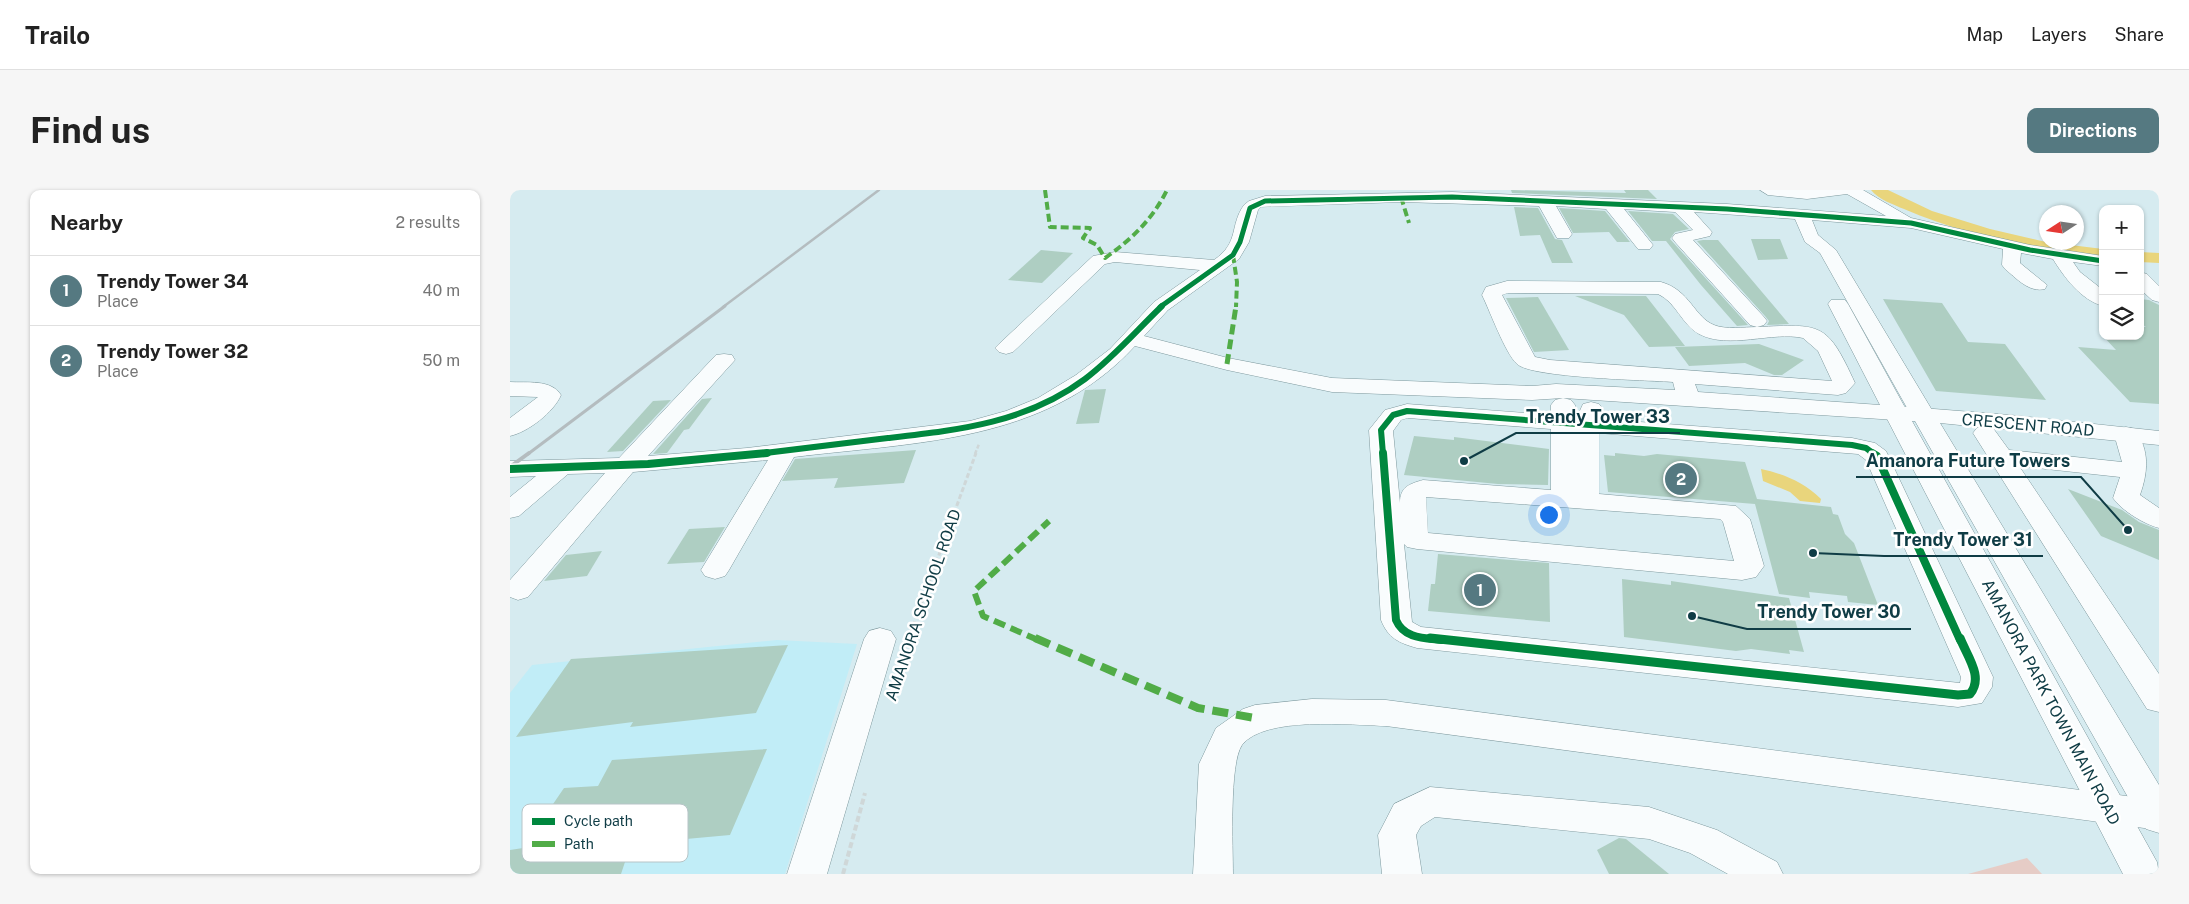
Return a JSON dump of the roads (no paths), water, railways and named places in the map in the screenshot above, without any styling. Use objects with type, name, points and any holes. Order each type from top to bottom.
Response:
[{"type":"street","points":[[1768,190],[1807,194],[1844,190]]},
{"type":"street","points":[[1830,218],[1826,208],[1829,203],[1859,194],[1911,223]]},
{"type":"street","points":[[510,469],[626,465],[786,450],[986,424],[1014,416],[1054,398],[1084,380],[1130,339],[1160,306],[1233,255],[1240,242],[1250,208],[1255,204],[1299,195],[1401,196],[1505,206],[1545,201],[1611,204],[1685,202],[1802,216],[1911,223],[2012,246],[2099,260]]},
{"type":"street","points":[[1545,201],[1564,234]]},
{"type":"street","points":[[1685,202],[1704,232],[1681,238],[1757,321]]},
{"type":"street","points":[[1611,204],[1644,245]]},
{"type":"street","name":"AMANORA PARK TOWN MAIN ROAD","points":[[1802,216],[1811,238],[1827,250],[1854,296],[1913,421],[2143,874]]},
{"type":"street","name":"AMANORA PARK TOWN MAIN ROAD","points":[[1811,238],[1808,249],[1833,294],[2158,816]]},
{"type":"street","points":[[2012,246],[2011,264],[2038,285]]},
{"type":"street","points":[[2060,255],[2073,276],[2099,297]]},
{"type":"street","points":[[1006,348],[1100,260],[1115,257],[1217,266]]},
{"type":"street","points":[[2144,272],[2159,296]]},
{"type":"street","points":[[1574,410],[1685,387],[1838,388],[1844,383],[1826,346],[1813,333],[1801,331],[1726,333],[1707,331],[1673,294],[1661,288],[1507,287],[1493,291],[1492,295],[1523,358],[1528,362],[1550,367],[1685,387],[1913,421]]},
{"type":"street","points":[[1833,294],[1854,296]]},
{"type":"street","points":[[1130,339],[1227,364],[1332,385],[1532,393],[1574,410],[1852,444],[1866,448],[1876,456],[1881,465],[1977,677],[1976,687],[1970,694],[1958,695],[1426,638],[1405,633],[1399,628],[1396,620],[1381,430],[1385,422],[1393,415],[1407,411],[1574,410],[1913,421]]},
{"type":"street","points":[[518,590],[626,465],[724,360]]},
{"type":"street","points":[[510,389],[546,390],[550,395],[547,402],[510,429]]},
{"type":"street","points":[[1574,410],[1575,500]]},
{"type":"street","name":"CRESCENT ROAD","points":[[1913,421],[1985,433],[2132,451],[2159,451]]},
{"type":"street","name":"CRESCENT ROAD","points":[[1913,421],[2132,451],[2159,438]]},
{"type":"street","points":[[1985,433],[2159,700]]},
{"type":"street","points":[[715,570],[786,450]]},
{"type":"street","points":[[2001,457],[2132,451],[2126,498],[2159,520]]},
{"type":"street","points":[[510,510],[562,467]]},
{"type":"street","points":[[1418,489],[1575,500],[1731,514],[1736,519],[1750,566],[1746,571],[1742,571],[1420,542],[1414,538],[1413,493],[1418,489]]},
{"type":"street","name":"AMANORA SCHOOL ROAD","points":[[807,874],[893,641]]},
{"type":"street","points":[[1213,874],[1217,764],[1228,737],[1255,718],[1312,711],[1386,713],[2158,816]]},
{"type":"street","points":[[1402,874],[1397,835],[1407,815],[1430,802],[1649,823],[1703,840],[1763,874]]},
{"type":"waterway","points":[[1878,190],[1901,203],[1956,224],[2017,240],[2099,253]]},
{"type":"waterway","points":[[2144,257],[2159,258]]},
{"type":"railway","points":[[723,307],[879,190]]},
{"type":"railway","points":[[528,454],[725,306]]},
{"type":"railway","points":[[510,467],[529,453]]},
{"type":"place","name":"Trendy Tower 33","points":[[1464,461]]},
{"type":"place","name":"Trendy Tower 32","points":[[1681,479]]},
{"type":"place","name":"Amanora Future Towers","points":[[2128,530]]},
{"type":"place","name":"Trendy Tower 31","points":[[1813,553]]},
{"type":"place","name":"Trendy Tower 34","points":[[1480,590]]},
{"type":"place","name":"Trendy Tower 30","points":[[1692,616]]}]
